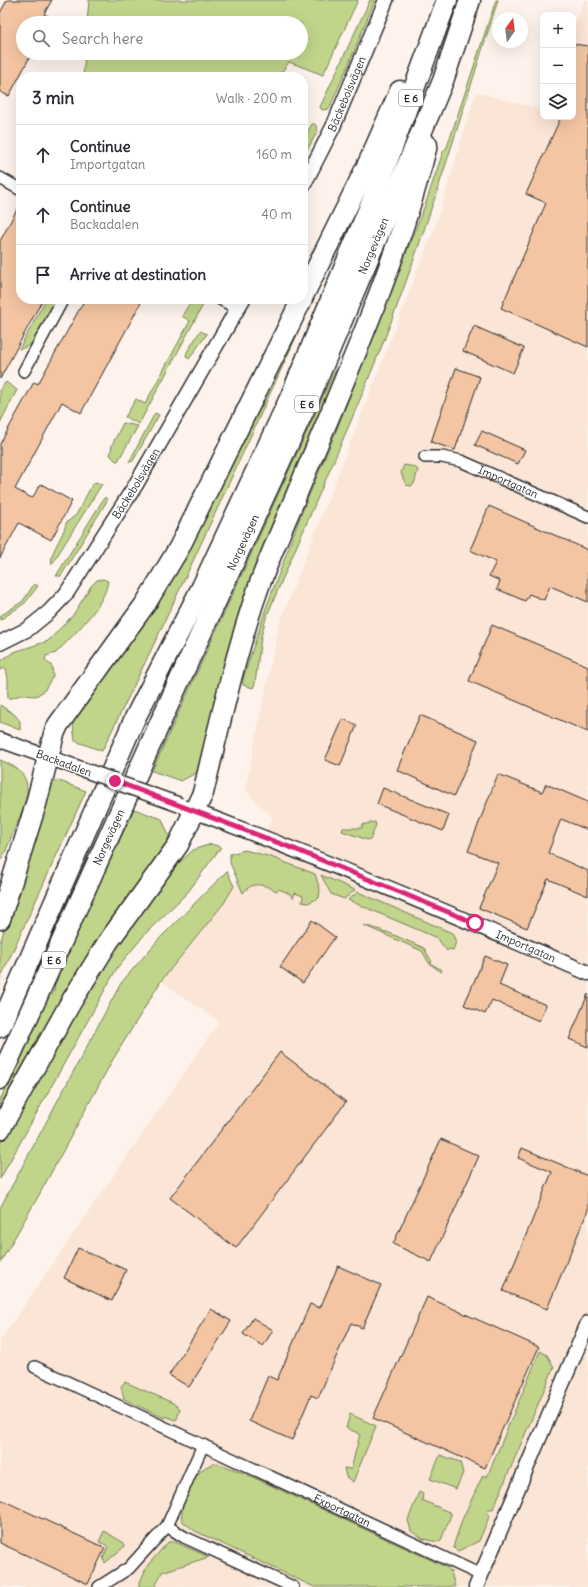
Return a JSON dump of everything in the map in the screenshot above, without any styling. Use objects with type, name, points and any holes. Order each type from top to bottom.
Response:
[{"type":"highway","name":"Norgevägen","points":[[0,1027],[135,718],[202,588],[291,396],[373,199],[447,0]]},
{"type":"highway","name":"Norgevägen","points":[[0,1079],[160,723],[307,403],[442,81],[470,0]]},
{"type":"highway","points":[[308,286],[368,164],[411,66],[439,21]]},
{"type":"highway","points":[[0,1129],[71,1002],[108,942],[178,845],[188,808],[203,793],[237,653],[259,585],[350,367],[388,269],[417,184],[442,81]]},
{"type":"highway","points":[[0,919],[36,804],[54,734],[58,724],[146,603],[179,548],[299,304]]},
{"type":"street","name":"Bäckebolsvägen","points":[[308,176],[333,127],[386,0]]},
{"type":"street","points":[[0,178],[16,187]]},
{"type":"street","points":[[24,371],[60,304]]},
{"type":"street","name":"Bäckebolsvägen","points":[[0,643],[28,630],[49,612],[66,594],[135,486],[240,304]]},
{"type":"street","name":"Importgatan","points":[[426,457],[442,457],[461,461],[588,517]]},
{"type":"street","name":"Backadalen","points":[[0,740],[188,808]]},
{"type":"street","name":"Importgatan","points":[[188,808],[312,856],[475,923],[588,973]]},
{"type":"street","name":"Exportgatan","points":[[35,1366],[203,1446],[479,1581],[588,1323]]},
{"type":"street","points":[[99,1587],[129,1568],[167,1526],[203,1446]]},
{"type":"street","points":[[167,1526],[191,1540],[293,1587]]},
{"type":"shaded area","points":[[584,0],[588,0],[588,1587],[0,1587],[0,1341],[219,1022],[161,981],[224,903],[273,818],[245,790],[279,625],[436,224],[476,92],[540,109],[540,120],[576,120],[576,22]]},
{"type":"green space","points":[[89,0],[358,0],[323,75],[289,62],[282,72],[83,72],[84,60],[308,60],[308,16],[88,16]]},
{"type":"green space","points":[[370,0],[375,0],[350,61],[329,109],[322,110],[320,107]]},
{"type":"green space","points":[[496,0],[498,0],[494,12],[492,12]]},
{"type":"green space","points":[[492,12],[492,19],[449,155],[396,309],[349,425],[266,618],[261,637],[255,684],[253,688],[243,685],[243,679],[266,608],[302,512],[334,436],[425,205],[443,152],[447,147]]},
{"type":"green space","points":[[312,124],[315,124],[318,130],[308,149],[308,131]]},
{"type":"green space","points":[[43,304],[57,304],[39,336],[26,347],[19,349]]},
{"type":"green space","points":[[189,304],[203,304],[139,424],[125,417],[136,399],[145,404],[190,321],[182,316]]},
{"type":"green space","points":[[200,331],[207,334],[189,359],[186,356],[187,352]]},
{"type":"green space","points":[[296,333],[297,335],[201,544],[102,751],[75,741],[73,725],[74,718],[116,661]]},
{"type":"green space","points":[[335,370],[337,371],[333,381],[271,530],[198,772],[181,781],[152,771]]},
{"type":"green space","points":[[6,382],[17,390],[0,423],[0,389]]},
{"type":"green space","points":[[155,413],[159,415],[133,461],[129,462]]},
{"type":"green space","points":[[123,423],[138,426],[118,461],[116,461],[110,455],[112,445]]},
{"type":"green space","points":[[404,465],[415,467],[418,470],[414,484],[411,486],[406,485],[401,473]]},
{"type":"green space","points":[[95,482],[102,484],[52,564],[52,555],[66,523],[76,515]]},
{"type":"green space","points":[[104,498],[106,498],[107,501],[61,576],[56,576]]},
{"type":"green space","points":[[103,579],[108,581],[106,591],[95,610],[56,653],[46,656],[45,660],[52,666],[53,676],[44,691],[36,696],[21,695],[8,699],[7,676],[5,668],[0,670],[0,661],[14,652],[48,641],[73,615],[91,586],[97,580]]},
{"type":"green space","points":[[34,584],[38,586],[25,603],[0,620],[0,616],[23,601]]},
{"type":"green space","points":[[0,705],[14,714],[20,721],[20,730],[0,722]]},
{"type":"green space","points":[[0,760],[13,766],[22,774],[26,782],[27,791],[22,811],[6,851],[0,861]]},
{"type":"green space","points":[[57,780],[86,791],[0,979],[0,943],[49,786]]},
{"type":"green space","points":[[134,809],[162,819],[169,836],[167,842],[102,935],[36,1042],[0,1107],[0,1100],[49,991],[52,995],[55,987],[52,986]]},
{"type":"green space","points":[[375,822],[376,825],[371,838],[368,840],[342,831],[343,828],[362,828],[362,825]]},
{"type":"green space","points":[[211,844],[221,847],[188,892],[146,933],[117,968],[0,1179],[0,1143],[104,964],[175,867],[193,850]]},
{"type":"green space","points":[[245,850],[271,857],[315,874],[320,890],[319,898],[308,903],[302,902],[303,896],[295,893],[293,898],[290,894],[279,889],[277,891],[259,885],[251,886],[243,893],[230,863],[230,854]]},
{"type":"green space","points":[[227,871],[234,886],[224,903],[161,981],[112,1061],[0,1263],[0,1208],[121,983],[159,939]]},
{"type":"green space","points":[[321,875],[355,890],[344,899],[331,894]]},
{"type":"green space","points":[[358,892],[452,933],[456,942],[453,950],[449,949],[447,951],[437,938],[348,900]]},
{"type":"green space","points":[[363,925],[381,930],[384,933],[387,932],[424,948],[432,962],[430,963],[442,970],[441,972],[429,963],[422,951]]},
{"type":"green space","points":[[540,1351],[547,1355],[554,1367],[493,1509],[489,1509],[487,1513],[490,1515],[479,1541],[458,1551],[454,1548],[454,1544],[462,1520],[483,1475],[487,1477]]},
{"type":"green space","points":[[125,1382],[173,1403],[180,1409],[177,1419],[175,1420],[165,1416],[164,1418],[124,1399],[121,1386]]},
{"type":"green space","points":[[350,1414],[376,1426],[353,1482],[346,1477],[344,1468],[351,1469],[360,1434],[346,1428]]},
{"type":"green space","points":[[440,1455],[460,1462],[463,1473],[456,1489],[430,1479]]},
{"type":"green space","points":[[217,1463],[244,1473],[446,1567],[451,1572],[455,1587],[314,1587],[195,1531],[182,1521],[183,1504],[186,1494],[195,1477],[202,1470],[209,1465]]},
{"type":"green space","points":[[419,1492],[423,1494],[422,1500],[451,1513],[441,1540],[438,1542],[423,1539],[411,1531],[408,1520]]},
{"type":"green space","points":[[104,1531],[124,1543],[125,1546],[105,1563],[103,1558],[108,1546],[99,1542]]},
{"type":"green space","points":[[168,1542],[175,1542],[209,1557],[162,1572],[155,1587],[138,1587],[147,1566]]},
{"type":"building","points":[[7,0],[52,0],[44,14],[48,16],[16,16],[16,60],[28,60],[22,72],[16,72],[16,83],[9,96],[0,92],[0,13]]},
{"type":"building","points":[[576,44],[588,46],[588,347],[501,308],[546,203],[526,194],[560,120],[576,120]]},
{"type":"building","points":[[16,211],[16,304],[40,304],[0,379],[0,241]]},
{"type":"building","points":[[82,304],[140,304],[81,413],[62,402],[15,489],[32,498],[41,484],[72,501],[51,540],[19,523],[0,558],[0,444],[34,382],[38,384]]},
{"type":"building","points":[[474,326],[524,348],[513,373],[463,351]]},
{"type":"building","points":[[456,368],[480,377],[455,450],[431,442]]},
{"type":"building","points":[[482,431],[525,450],[518,464],[475,445]]},
{"type":"building","points":[[489,506],[588,550],[588,602],[550,586],[544,600],[529,594],[525,601],[497,589],[500,581],[489,576],[496,562],[470,550]]},
{"type":"building","points":[[492,625],[588,666],[588,732],[469,681]]},
{"type":"building","points":[[420,715],[478,740],[454,796],[397,770]]},
{"type":"building","points":[[343,719],[357,725],[340,766],[325,760]]},
{"type":"building","points":[[498,774],[542,792],[546,784],[588,802],[588,830],[561,819],[548,853],[588,871],[588,896],[548,879],[527,928],[479,908],[498,863],[468,851]]},
{"type":"building","points":[[383,788],[449,815],[443,831],[377,804]]},
{"type":"building","points":[[312,920],[335,937],[303,983],[280,967]]},
{"type":"building","points":[[485,956],[507,965],[499,985],[546,1005],[539,1021],[492,1000],[485,1014],[464,1005]]},
{"type":"building","points":[[588,994],[588,1047],[569,1039]]},
{"type":"building","points":[[280,1052],[346,1102],[236,1248],[170,1198]]},
{"type":"building","points":[[441,1139],[479,1156],[431,1262],[393,1244]]},
{"type":"building","points":[[522,1148],[588,1176],[588,1210],[547,1309],[503,1291],[552,1172],[518,1158]]},
{"type":"building","points":[[78,1248],[126,1270],[112,1301],[64,1278]]},
{"type":"building","points":[[338,1266],[381,1285],[362,1328],[351,1323],[318,1398],[311,1395],[292,1440],[249,1421],[268,1376],[277,1380],[310,1304],[320,1308]]},
{"type":"building","points":[[427,1297],[539,1347],[485,1468],[373,1418]]},
{"type":"building","points":[[211,1309],[231,1321],[189,1387],[169,1375]]},
{"type":"building","points":[[253,1318],[273,1330],[263,1346],[243,1334]]},
{"type":"building","points":[[0,1499],[105,1548],[88,1584],[0,1543]]},
{"type":"route","points":[[115,781],[232,824],[475,923]]}]
